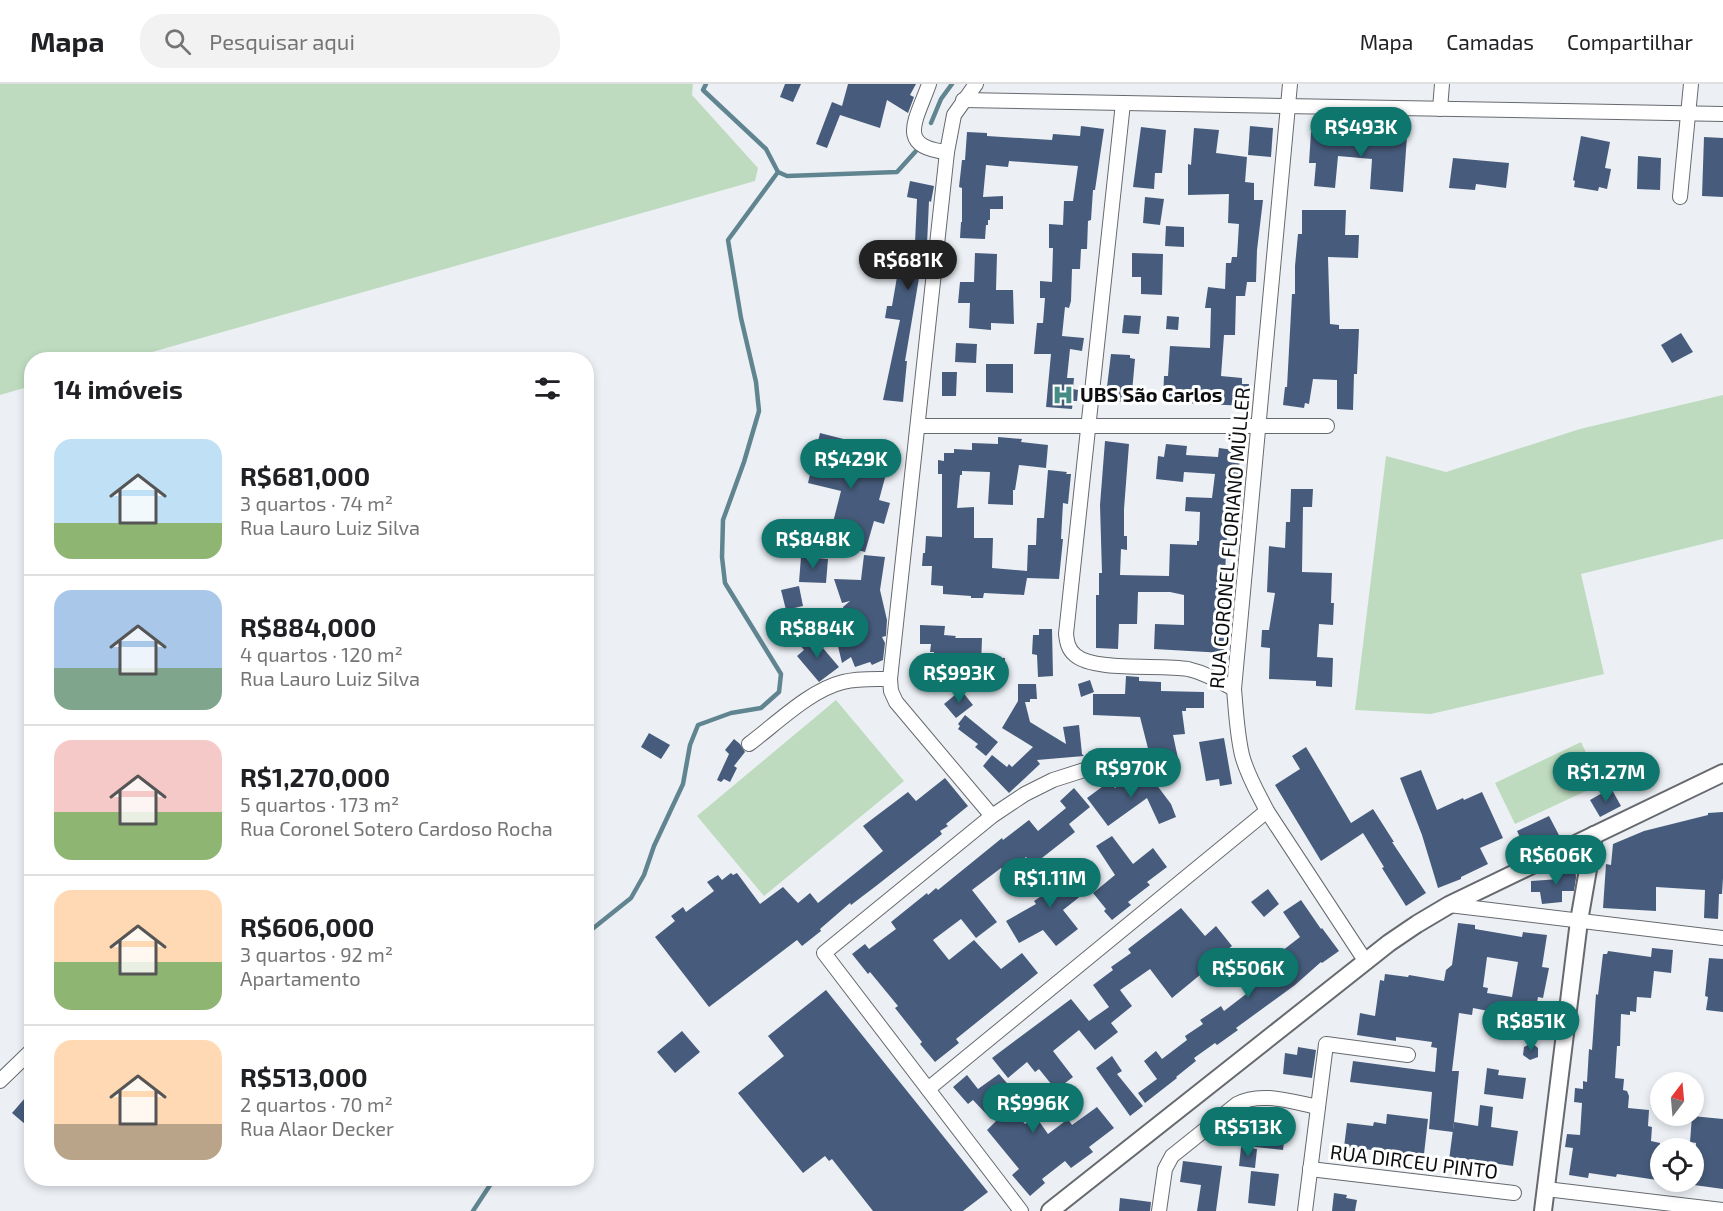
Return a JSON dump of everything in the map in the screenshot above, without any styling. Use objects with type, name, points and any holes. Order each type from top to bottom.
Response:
[{"type":"street","points":[[929,84],[914,136],[916,142],[922,147],[947,152]]},
{"type":"street","points":[[975,84],[954,115],[947,152],[890,679],[891,691],[896,702],[992,816]]},
{"type":"street","name":"RUA CORONEL FLORIANO MÜLLER","points":[[1290,84],[1234,689],[1237,725],[1242,756],[1267,811],[1366,962]]},
{"type":"street","points":[[1440,109],[1442,84]]},
{"type":"street","points":[[1680,197],[1691,84]]},
{"type":"street","points":[[963,100],[1723,114]]},
{"type":"street","points":[[1123,103],[1066,634],[1068,647],[1076,656],[1105,665],[1186,669],[1206,674],[1234,689]]},
{"type":"street","points":[[918,426],[1327,426]]},
{"type":"street","points":[[749,744],[811,697],[827,688],[843,682],[890,679]]},
{"type":"street","points":[[1021,1211],[824,953],[992,816],[1025,794],[1053,780],[1125,757]]},
{"type":"street","points":[[1050,1211],[1417,924],[1449,905],[1723,773]]},
{"type":"street","points":[[928,1089],[1267,811]]},
{"type":"street","points":[[1543,1211],[1580,921],[1594,835]]},
{"type":"street","points":[[1449,905],[1723,938]]},
{"type":"street","points":[[1305,1211],[1326,1044],[1408,1055]]},
{"type":"street","points":[[0,1081],[24,1058]]},
{"type":"street","points":[[1159,1211],[1165,1169],[1172,1156],[1237,1104],[1257,1097],[1318,1107]]},
{"type":"street","name":"RUA DIRCEU PINTO","points":[[1310,1169],[1514,1193]]},
{"type":"street","points":[[1546,1189],[1723,1210]]},
{"type":"green space","points":[[0,84],[693,84],[692,95],[758,168],[755,181],[152,352],[24,352],[24,388],[0,395]]},
{"type":"green space","points":[[1723,395],[1723,539],[1581,574],[1604,674],[1431,714],[1355,710],[1386,456],[1446,472],[1580,429]]},
{"type":"green space","points":[[836,700],[904,781],[764,896],[697,816]]},
{"type":"green space","points":[[1581,742],[1601,784],[1515,824],[1495,783]]},
{"type":"building","points":[[785,84],[801,84],[793,102],[780,97]]},
{"type":"building","points":[[848,84],[916,84],[910,95],[914,97],[908,113],[887,100],[880,128],[840,115],[827,148],[816,144],[832,102],[842,106]]},
{"type":"building","points":[[1081,126],[1104,129],[1095,190],[1093,190],[1091,220],[1088,221],[1087,249],[1081,249],[1080,269],[1072,269],[1071,301],[1069,308],[1065,307],[1062,336],[1084,338],[1082,351],[1070,349],[1067,378],[1074,378],[1073,389],[1078,390],[1077,401],[1073,401],[1072,409],[1046,407],[1051,354],[1034,354],[1037,323],[1043,323],[1045,298],[1040,298],[1040,281],[1052,282],[1053,248],[1049,248],[1049,224],[1063,225],[1064,201],[1073,201],[1078,166],[1009,161],[1008,167],[986,165],[983,197],[1003,196],[1003,209],[990,209],[990,220],[986,225],[985,239],[960,238],[962,188],[959,187],[962,160],[965,160],[967,132],[987,133],[987,136],[1052,140],[1053,134],[1080,136]]},
{"type":"building","points":[[1250,126],[1273,128],[1271,157],[1248,155]]},
{"type":"building","points":[[1141,127],[1166,130],[1162,173],[1155,173],[1154,189],[1133,187]]},
{"type":"building","points":[[1194,128],[1219,130],[1216,153],[1247,157],[1245,182],[1254,183],[1254,200],[1263,200],[1256,282],[1247,282],[1245,296],[1236,296],[1235,335],[1224,335],[1221,376],[1242,378],[1242,384],[1249,384],[1247,406],[1163,402],[1164,376],[1168,376],[1170,346],[1210,348],[1211,308],[1205,308],[1208,287],[1225,289],[1226,263],[1231,263],[1232,257],[1237,257],[1239,224],[1228,223],[1229,194],[1188,195],[1188,164],[1191,165]]},
{"type":"building","points":[[1311,132],[1352,136],[1353,133],[1359,132],[1407,136],[1403,192],[1370,189],[1372,159],[1338,156],[1335,188],[1314,186],[1316,163],[1309,163]]},
{"type":"building","points":[[1581,136],[1610,142],[1605,168],[1611,169],[1607,189],[1599,187],[1598,191],[1574,187],[1575,181],[1573,180]]},
{"type":"building","points":[[1704,137],[1723,138],[1723,197],[1702,196]]},
{"type":"building","points":[[1638,156],[1661,158],[1660,190],[1637,189]]},
{"type":"building","points":[[1453,158],[1509,163],[1506,188],[1476,184],[1475,190],[1449,188]]},
{"type":"building","points":[[910,181],[934,186],[931,202],[929,201],[926,267],[921,266],[905,361],[907,361],[903,402],[883,400],[900,320],[885,318],[887,306],[892,306],[903,242],[915,243],[917,199],[907,197]]},
{"type":"building","points":[[1145,197],[1164,199],[1160,225],[1143,223]]},
{"type":"building","points":[[1302,210],[1346,210],[1345,235],[1359,235],[1358,258],[1328,257],[1330,324],[1339,325],[1339,329],[1359,329],[1353,410],[1337,409],[1337,380],[1313,379],[1309,404],[1305,403],[1304,408],[1283,405],[1285,387],[1287,387],[1298,234],[1302,234]]},
{"type":"building","points":[[1166,226],[1184,227],[1184,247],[1165,246]]},
{"type":"building","points":[[975,253],[997,254],[996,290],[1013,290],[1014,324],[991,323],[991,330],[969,328],[970,303],[958,303],[960,282],[974,282]]},
{"type":"building","points":[[1132,253],[1163,254],[1162,295],[1141,294],[1141,277],[1132,277]]},
{"type":"building","points":[[1124,315],[1141,316],[1139,334],[1122,333]]},
{"type":"building","points":[[1167,316],[1179,317],[1178,330],[1166,329]]},
{"type":"building","points":[[1681,333],[1693,352],[1672,363],[1661,345]]},
{"type":"building","points":[[956,343],[977,344],[976,363],[955,362]]},
{"type":"building","points":[[1111,354],[1130,355],[1130,358],[1135,359],[1131,403],[1107,401]]},
{"type":"building","points":[[986,364],[1013,364],[1013,393],[986,392]]},
{"type":"building","points":[[942,372],[957,372],[956,396],[942,396]]},
{"type":"building","points":[[820,433],[859,443],[856,454],[889,463],[879,500],[890,503],[884,524],[874,521],[865,552],[828,542],[841,491],[808,483]]},
{"type":"building","points":[[998,437],[1022,439],[1021,442],[1048,445],[1046,468],[1019,465],[1015,490],[1013,490],[1013,505],[988,504],[990,472],[962,471],[957,508],[974,507],[974,538],[993,538],[992,568],[1027,571],[1028,545],[1036,545],[1037,518],[1044,518],[1048,470],[1071,474],[1068,504],[1063,503],[1061,539],[1063,539],[1059,579],[1027,578],[1024,595],[984,593],[983,598],[971,598],[971,596],[943,594],[943,586],[931,585],[932,566],[922,566],[926,536],[942,537],[942,474],[938,474],[938,460],[944,461],[944,453],[954,453],[954,449],[972,450],[972,443],[998,444]]},
{"type":"building","points":[[1105,441],[1129,444],[1124,509],[1124,536],[1127,536],[1127,550],[1121,549],[1120,575],[1169,576],[1170,544],[1197,545],[1199,541],[1200,512],[1185,511],[1186,497],[1212,498],[1215,474],[1184,472],[1183,482],[1156,479],[1158,456],[1164,457],[1166,444],[1187,446],[1186,455],[1218,457],[1219,448],[1241,451],[1235,499],[1238,499],[1237,511],[1232,510],[1230,536],[1227,536],[1223,609],[1216,609],[1217,634],[1225,634],[1224,653],[1154,649],[1155,624],[1184,625],[1184,595],[1170,592],[1138,592],[1137,624],[1119,624],[1118,649],[1096,648],[1096,595],[1099,595],[1099,573],[1102,573],[1100,505]]},
{"type":"building","points":[[1291,489],[1313,489],[1312,507],[1303,507],[1302,572],[1332,573],[1333,625],[1319,624],[1317,657],[1333,658],[1332,687],[1316,686],[1316,681],[1269,679],[1270,648],[1261,647],[1262,630],[1269,630],[1275,593],[1267,592],[1269,546],[1285,548],[1286,522],[1290,522]]},
{"type":"building","points":[[864,555],[885,557],[880,590],[887,620],[886,636],[882,637],[885,643],[883,660],[872,665],[870,662],[855,667],[851,657],[842,663],[832,621],[846,617],[843,607],[850,601],[842,603],[834,579],[861,580]]},
{"type":"building","points":[[801,557],[828,559],[826,583],[799,582]]},
{"type":"building","points":[[799,586],[803,606],[786,610],[781,590]]},
{"type":"building","points":[[920,625],[945,626],[944,635],[956,636],[955,638],[982,638],[981,665],[959,664],[958,675],[948,675],[953,681],[932,679],[934,652],[930,652],[931,644],[920,644]]},
{"type":"building","points":[[1039,629],[1052,629],[1053,676],[1038,677],[1037,655],[1032,654],[1033,635],[1039,635]]},
{"type":"building","points":[[811,634],[839,667],[819,682],[797,656],[804,650],[799,644]]},
{"type":"building","points":[[987,657],[1005,658],[1004,678],[986,677]]},
{"type":"building","points":[[1126,676],[1139,677],[1139,681],[1161,682],[1161,691],[1204,692],[1204,708],[1186,708],[1186,711],[1182,711],[1185,734],[1173,735],[1179,763],[1153,768],[1140,717],[1093,715],[1093,694],[1125,694]]},
{"type":"building","points":[[1090,680],[1094,692],[1081,697],[1078,684]]},
{"type":"building","points":[[1018,684],[1036,684],[1037,699],[1025,702],[1030,722],[1066,744],[1063,727],[1079,725],[1084,756],[1037,760],[1040,764],[1009,793],[983,766],[992,755],[1007,767],[1009,764],[1012,767],[1033,747],[1002,728],[1018,701]]},
{"type":"building","points":[[961,690],[973,705],[956,718],[944,704]]},
{"type":"building","points":[[965,715],[998,742],[986,756],[975,747],[978,744],[958,729],[960,726],[958,724]]},
{"type":"building","points":[[649,733],[670,745],[661,759],[641,747]]},
{"type":"building","points":[[1224,738],[1232,784],[1220,786],[1219,779],[1206,781],[1199,742]]},
{"type":"building","points":[[734,739],[745,752],[734,766],[737,768],[730,782],[724,779],[721,782],[717,780],[729,754],[725,750]]},
{"type":"building","points":[[1306,747],[1351,823],[1373,809],[1426,893],[1406,906],[1363,833],[1321,861],[1275,785],[1300,769],[1292,756]]},
{"type":"building","points":[[1144,768],[1171,804],[1176,817],[1159,824],[1147,798],[1108,826],[1087,798],[1110,781],[1115,788]]},
{"type":"building","points":[[1421,770],[1437,810],[1482,792],[1503,838],[1480,848],[1488,864],[1461,879],[1438,888],[1422,835],[1400,778]]},
{"type":"building","points":[[945,778],[968,806],[946,824],[948,826],[940,831],[942,834],[851,905],[850,903],[802,946],[797,940],[709,1007],[655,937],[675,921],[671,916],[683,907],[686,912],[714,891],[707,882],[718,875],[722,880],[731,873],[733,875],[737,873],[760,904],[783,887],[798,903],[810,893],[818,903],[883,851],[863,826],[908,792],[916,801]]},
{"type":"building","points":[[1074,788],[1090,807],[1069,824],[1075,832],[1033,865],[1026,857],[1005,873],[1001,868],[972,890],[997,922],[976,938],[961,919],[933,940],[949,960],[974,940],[1001,969],[1022,953],[1038,973],[956,1039],[959,1043],[935,1062],[895,1008],[898,1006],[852,954],[865,944],[869,949],[896,929],[891,922],[927,893],[928,895],[936,888],[938,890],[1002,838],[1003,840],[1029,820],[1038,831],[1066,808],[1060,801]]},
{"type":"building","points":[[1611,788],[1621,806],[1600,817],[1590,800]]},
{"type":"building","points":[[1723,812],[1723,878],[1722,894],[1719,894],[1718,919],[1704,918],[1705,890],[1656,887],[1656,911],[1603,908],[1606,864],[1611,865],[1613,844],[1644,831],[1708,815],[1708,813]]},
{"type":"building","points":[[1549,816],[1560,837],[1527,852],[1517,831]]},
{"type":"building","points":[[1112,836],[1133,864],[1153,848],[1167,867],[1147,882],[1150,885],[1128,902],[1131,905],[1112,920],[1093,893],[1115,875],[1096,846]]},
{"type":"building","points":[[1066,865],[1087,891],[1063,910],[1078,929],[1056,946],[1043,930],[1019,943],[1006,921],[1036,904],[1034,901],[1040,897],[1036,892],[1048,883],[1044,878]]},
{"type":"building","points":[[1560,866],[1575,866],[1574,891],[1562,891],[1562,902],[1542,904],[1540,892],[1531,892],[1531,881],[1560,879]]},
{"type":"building","points":[[1268,889],[1279,904],[1264,917],[1251,902]]},
{"type":"building","points":[[1301,900],[1339,951],[1321,962],[1295,985],[1236,1028],[1238,1030],[1194,1058],[1196,1061],[1145,1103],[1138,1093],[1157,1079],[1144,1061],[1156,1051],[1162,1059],[1187,1040],[1185,1036],[1203,1024],[1200,1020],[1221,1006],[1224,1011],[1263,981],[1256,971],[1300,937],[1283,912]]},
{"type":"building","points":[[1181,908],[1205,936],[1216,926],[1232,946],[1172,998],[1150,969],[1120,990],[1132,1006],[1111,1023],[1118,1032],[1095,1050],[1079,1030],[1053,1051],[1073,1077],[1056,1090],[1039,1069],[1035,1072],[1027,1062],[1008,1078],[992,1058],[1071,999],[1089,1021],[1109,1007],[1093,985],[1113,970],[1111,967],[1131,953],[1128,949]]},
{"type":"building","points":[[1458,923],[1475,925],[1475,929],[1522,937],[1523,932],[1547,935],[1542,967],[1549,968],[1543,998],[1538,997],[1534,1020],[1473,1008],[1472,1015],[1459,1013],[1452,1071],[1459,1071],[1453,1132],[1429,1129],[1432,1092],[1350,1082],[1353,1061],[1435,1072],[1437,1048],[1431,1047],[1432,1042],[1396,1037],[1396,1041],[1357,1035],[1360,1013],[1375,1016],[1380,980],[1384,981],[1385,974],[1408,977],[1409,975],[1444,981],[1446,970],[1452,965]],"holes":[[[1487,957],[1518,962],[1512,997],[1487,993],[1488,988],[1483,987]]]},
{"type":"building","points":[[1652,948],[1673,950],[1671,973],[1654,971],[1651,998],[1637,997],[1636,1012],[1630,1011],[1630,1015],[1621,1014],[1620,1046],[1617,1046],[1615,1078],[1624,1079],[1623,1090],[1627,1091],[1629,1096],[1628,1108],[1649,1110],[1648,1126],[1652,1127],[1650,1179],[1617,1174],[1616,1177],[1589,1173],[1588,1178],[1569,1175],[1573,1148],[1565,1147],[1567,1134],[1580,1135],[1582,1103],[1574,1102],[1575,1088],[1583,1089],[1583,1081],[1587,1082],[1589,1049],[1592,1050],[1596,994],[1598,995],[1603,954],[1607,954],[1608,951],[1651,957]]},
{"type":"building","points":[[1709,958],[1723,959],[1723,1012],[1706,1010],[1708,997],[1705,996]]},
{"type":"building","points":[[826,990],[988,1192],[963,1211],[873,1211],[832,1159],[829,1161],[825,1156],[803,1173],[738,1093],[784,1056],[768,1036]]},
{"type":"building","points":[[682,1031],[700,1052],[675,1073],[657,1052]]},
{"type":"building","points":[[1532,1043],[1538,1048],[1538,1057],[1530,1060],[1523,1055],[1524,1047]]},
{"type":"building","points":[[1298,1047],[1316,1050],[1312,1078],[1283,1074],[1285,1053],[1297,1055]]},
{"type":"building","points":[[1112,1056],[1122,1071],[1117,1074],[1143,1106],[1130,1116],[1096,1068]]},
{"type":"building","points":[[1487,1068],[1499,1070],[1498,1075],[1526,1078],[1523,1099],[1484,1094]]},
{"type":"building","points":[[999,1074],[1013,1090],[1009,1093],[1014,1099],[1008,1103],[1025,1124],[1036,1117],[1048,1134],[1068,1119],[1072,1125],[1097,1107],[1114,1128],[1089,1147],[1093,1152],[1071,1168],[1065,1161],[1042,1179],[1045,1183],[1030,1196],[1012,1175],[1019,1169],[987,1130],[1000,1117],[997,1113],[991,1119],[973,1100],[968,1104],[953,1087],[967,1075],[978,1089]]},
{"type":"building","points":[[24,1099],[24,1123],[12,1113]]},
{"type":"building","points":[[1480,1105],[1493,1107],[1491,1127],[1518,1131],[1513,1166],[1463,1159],[1462,1162],[1449,1160],[1454,1122],[1478,1126]]},
{"type":"building","points":[[1387,1114],[1428,1119],[1424,1154],[1344,1147],[1347,1123],[1373,1126],[1374,1122],[1386,1124]]},
{"type":"building","points":[[1272,1116],[1287,1118],[1283,1150],[1255,1147],[1259,1120],[1271,1121]]},
{"type":"building","points":[[1704,1117],[1723,1119],[1723,1189],[1704,1186],[1704,1138],[1690,1138],[1691,1126],[1704,1126]]},
{"type":"building","points":[[1241,1147],[1257,1149],[1255,1168],[1239,1166]]},
{"type":"building","points":[[1183,1161],[1222,1166],[1216,1211],[1197,1211],[1201,1185],[1180,1182]]},
{"type":"building","points":[[1251,1171],[1279,1174],[1275,1206],[1248,1203]]},
{"type":"building","points":[[1334,1193],[1347,1195],[1346,1198],[1357,1200],[1355,1211],[1332,1211]]},
{"type":"building","points":[[1120,1198],[1151,1202],[1150,1211],[1119,1211]]},
{"type":"waterway","points":[[594,928],[631,898],[644,875],[654,846],[683,784],[690,745],[698,725],[731,713],[761,708],[779,692],[781,674],[725,583],[722,557],[723,520],[759,411],[756,382],[741,318],[728,240],[778,172],[766,149],[703,90],[706,84]]},
{"type":"waterway","points":[[931,123],[941,99],[952,84]]},
{"type":"waterway","points":[[778,172],[787,176],[897,172],[916,151]]},
{"type":"waterway","points":[[473,1211],[489,1186]]},
{"type":"place","name":"UBS São Carlos","points":[[1063,395]]}]
